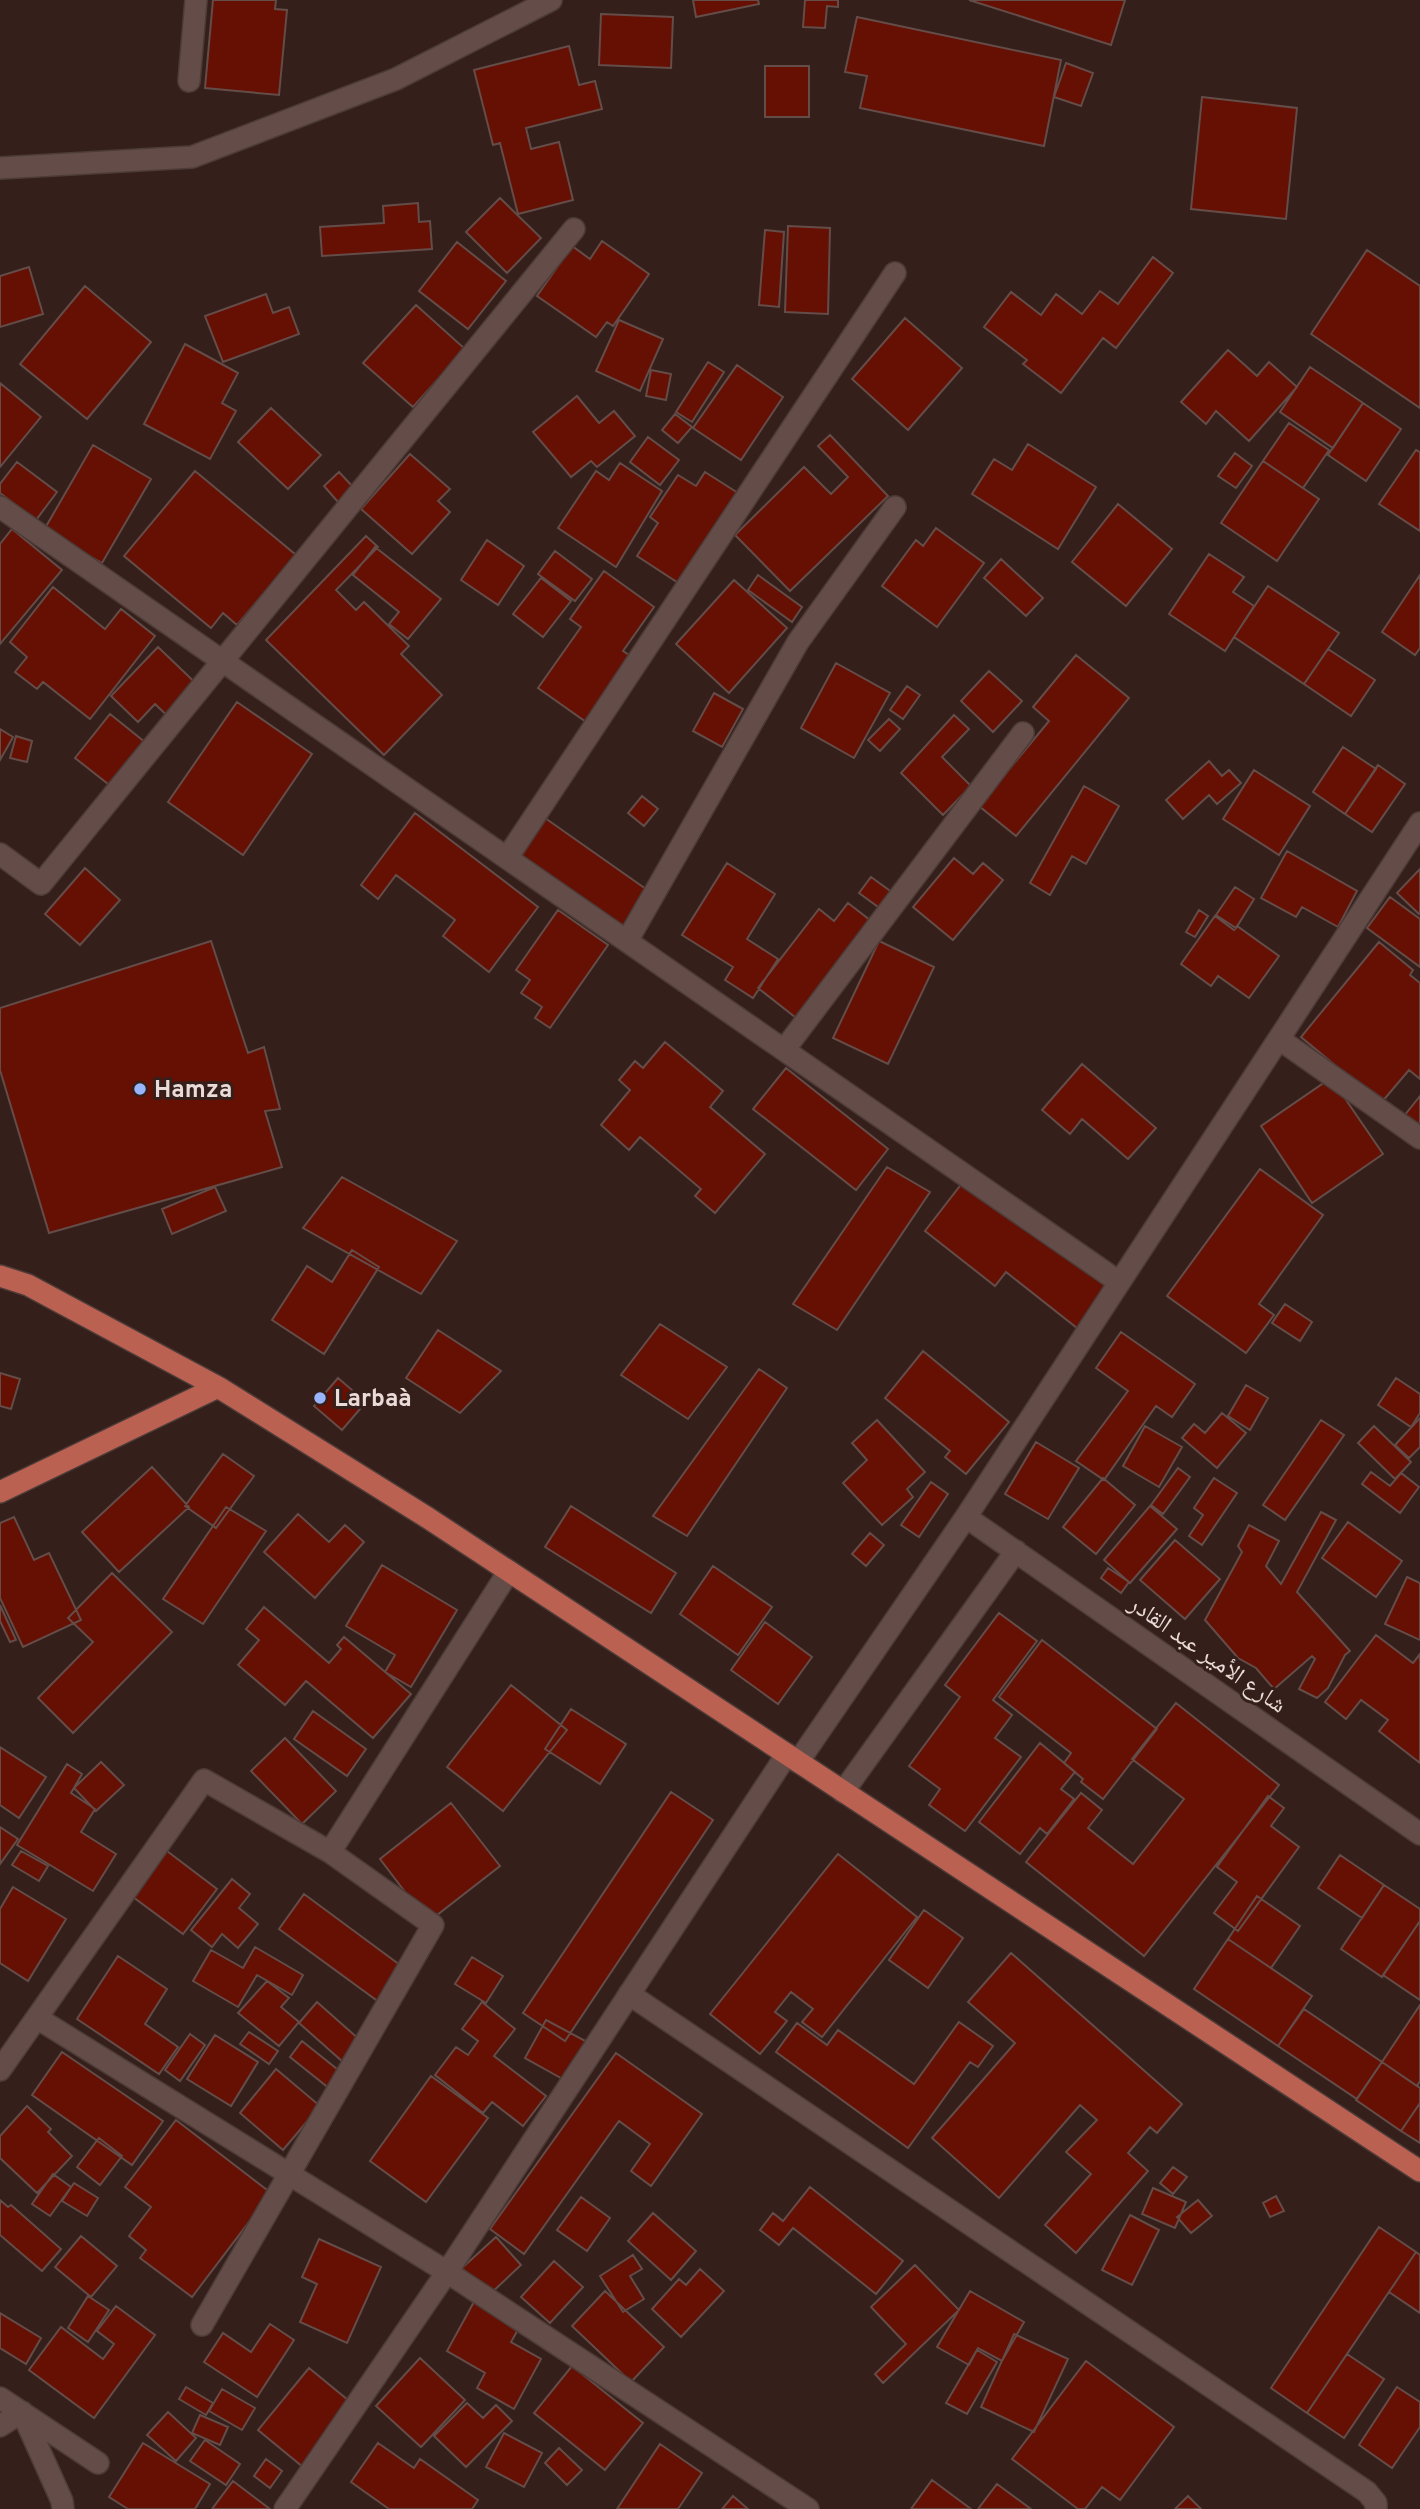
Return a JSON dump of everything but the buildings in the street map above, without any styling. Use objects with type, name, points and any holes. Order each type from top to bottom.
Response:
[{"type":"main road","points":[[0,1276],[28,1285],[218,1387],[509,1571],[1420,2171]]},
{"type":"main road","points":[[0,1492],[218,1387]]},
{"type":"street","points":[[189,81],[196,0]]},
{"type":"street","points":[[0,168],[192,158],[396,79],[551,0]]},
{"type":"street","points":[[0,854],[41,884],[574,229]]},
{"type":"street","points":[[507,858],[895,273]]},
{"type":"street","points":[[0,506],[1119,1282]]},
{"type":"street","points":[[626,941],[798,642],[895,507]]},
{"type":"street","points":[[784,1050],[1024,733]]},
{"type":"street","points":[[285,2509],[447,2272],[629,1994],[793,1758],[966,1517],[1420,823]]},
{"type":"street","points":[[1279,1039],[1420,1138]]},
{"type":"street","name":"شارع الأمير عبد القادر","points":[[966,1517],[1420,1834]]},
{"type":"street","points":[[844,1792],[1016,1551]]},
{"type":"street","points":[[330,1852],[509,1571]]},
{"type":"street","points":[[0,2070],[204,1780],[330,1852],[433,1925],[202,2325]]},
{"type":"street","points":[[629,1994],[1367,2492],[1376,2503],[1376,2509]]},
{"type":"street","points":[[37,2018],[447,2272],[808,2509]]},
{"type":"street","points":[[0,2398],[98,2463]]},
{"type":"street","points":[[0,2426],[22,2412]]},
{"type":"street","points":[[22,2412],[62,2501],[63,2509]]},
{"type":"place","name":"Hamza","points":[[140,1089]]},
{"type":"place","name":"Larbaà","points":[[320,1398]]}]
